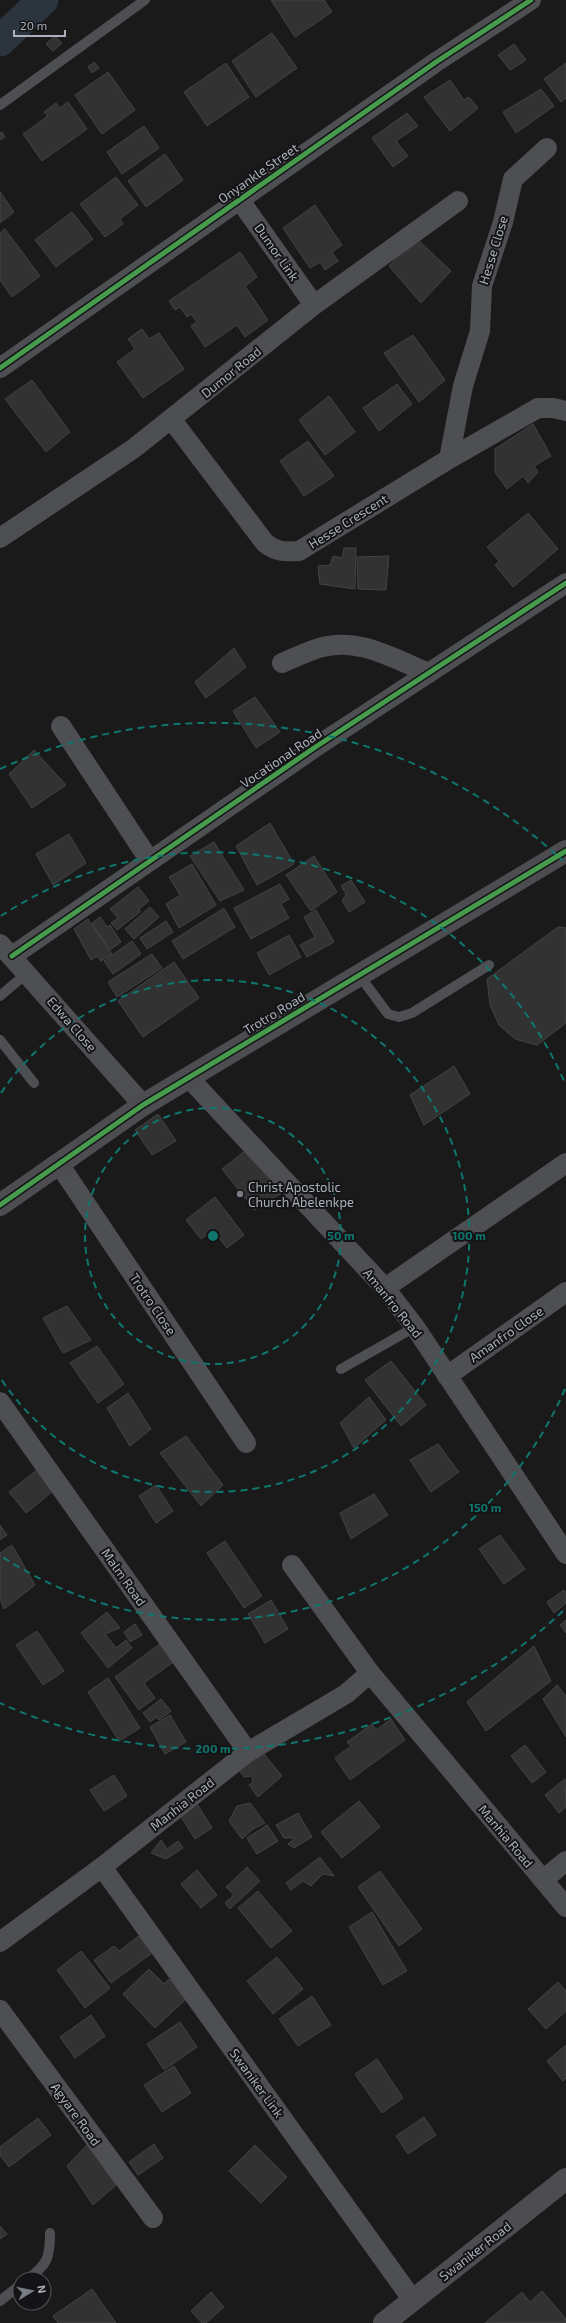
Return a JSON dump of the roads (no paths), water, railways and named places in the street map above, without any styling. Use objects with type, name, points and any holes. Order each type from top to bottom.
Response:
[{"type":"street","name":"Onyankle Street","points":[[0,368],[436,62],[531,0]]},
{"type":"street","name":"Hesse Close","points":[[449,459],[463,386],[480,331],[482,286],[503,222],[513,179],[547,148]]},
{"type":"street","name":"Dumor Link","points":[[239,199],[314,305]]},
{"type":"street","name":"Dumor Road","points":[[0,538],[133,449],[172,420],[314,305],[458,201]]},
{"type":"street","name":"Hesse Crescent","points":[[172,420],[265,543],[274,550],[285,552],[299,551],[449,459],[538,408],[553,408],[566,411]]},
{"type":"street","name":"Vocational Road","points":[[4,955],[150,861],[314,748],[566,583]]},
{"type":"street","points":[[282,663],[320,647],[347,644],[364,646],[428,673]]},
{"type":"street","points":[[61,726],[150,861]]},
{"type":"street","name":"Trotro Road","points":[[0,1204],[144,1105],[566,851]]},
{"type":"street","name":"Edwa Close","points":[[4,955],[27,973],[144,1105]]},
{"type":"street","name":"Amanfro Road","points":[[189,1078],[385,1288],[415,1327],[566,1554]]},
{"type":"street","points":[[385,1288],[566,1163]]},
{"type":"street","name":"Trotro Close","points":[[59,1164],[246,1443]]},
{"type":"street","name":"Amanfro Close","points":[[447,1376],[566,1292]]},
{"type":"street","name":"Malm Road","points":[[0,1402],[248,1752]]},
{"type":"street","name":"Manhia Road","points":[[292,1564],[370,1673],[566,1907]]},
{"type":"street","name":"Manhia Road","points":[[0,1942],[102,1867],[248,1752],[346,1694],[370,1673]]},
{"type":"street","points":[[543,1880],[566,1861]]},
{"type":"street","name":"Swaniker Link","points":[[102,1867],[412,2299]]},
{"type":"street","name":"Agyare Road","points":[[0,2010],[153,2218]]},
{"type":"street","name":"Swaniker Road","points":[[384,2323],[412,2299],[566,2179]]},
{"type":"lane","points":[[0,105],[146,0]]},
{"type":"lane","points":[[359,975],[388,1014],[399,1017],[412,1013],[489,965]]},
{"type":"lane","points":[[0,996],[27,973]]},
{"type":"lane","points":[[0,1040],[34,1083]]},
{"type":"lane","points":[[341,1369],[415,1327]]},
{"type":"lane","points":[[38,2271],[50,2254],[50,2233]]},
{"type":"lane","points":[[0,2301],[12,2292]]},
{"type":"waterway","points":[[0,41],[43,0]]},
{"type":"place","name":"Christ Apostolic Church Abelenkpe","points":[[240,1194]]}]
